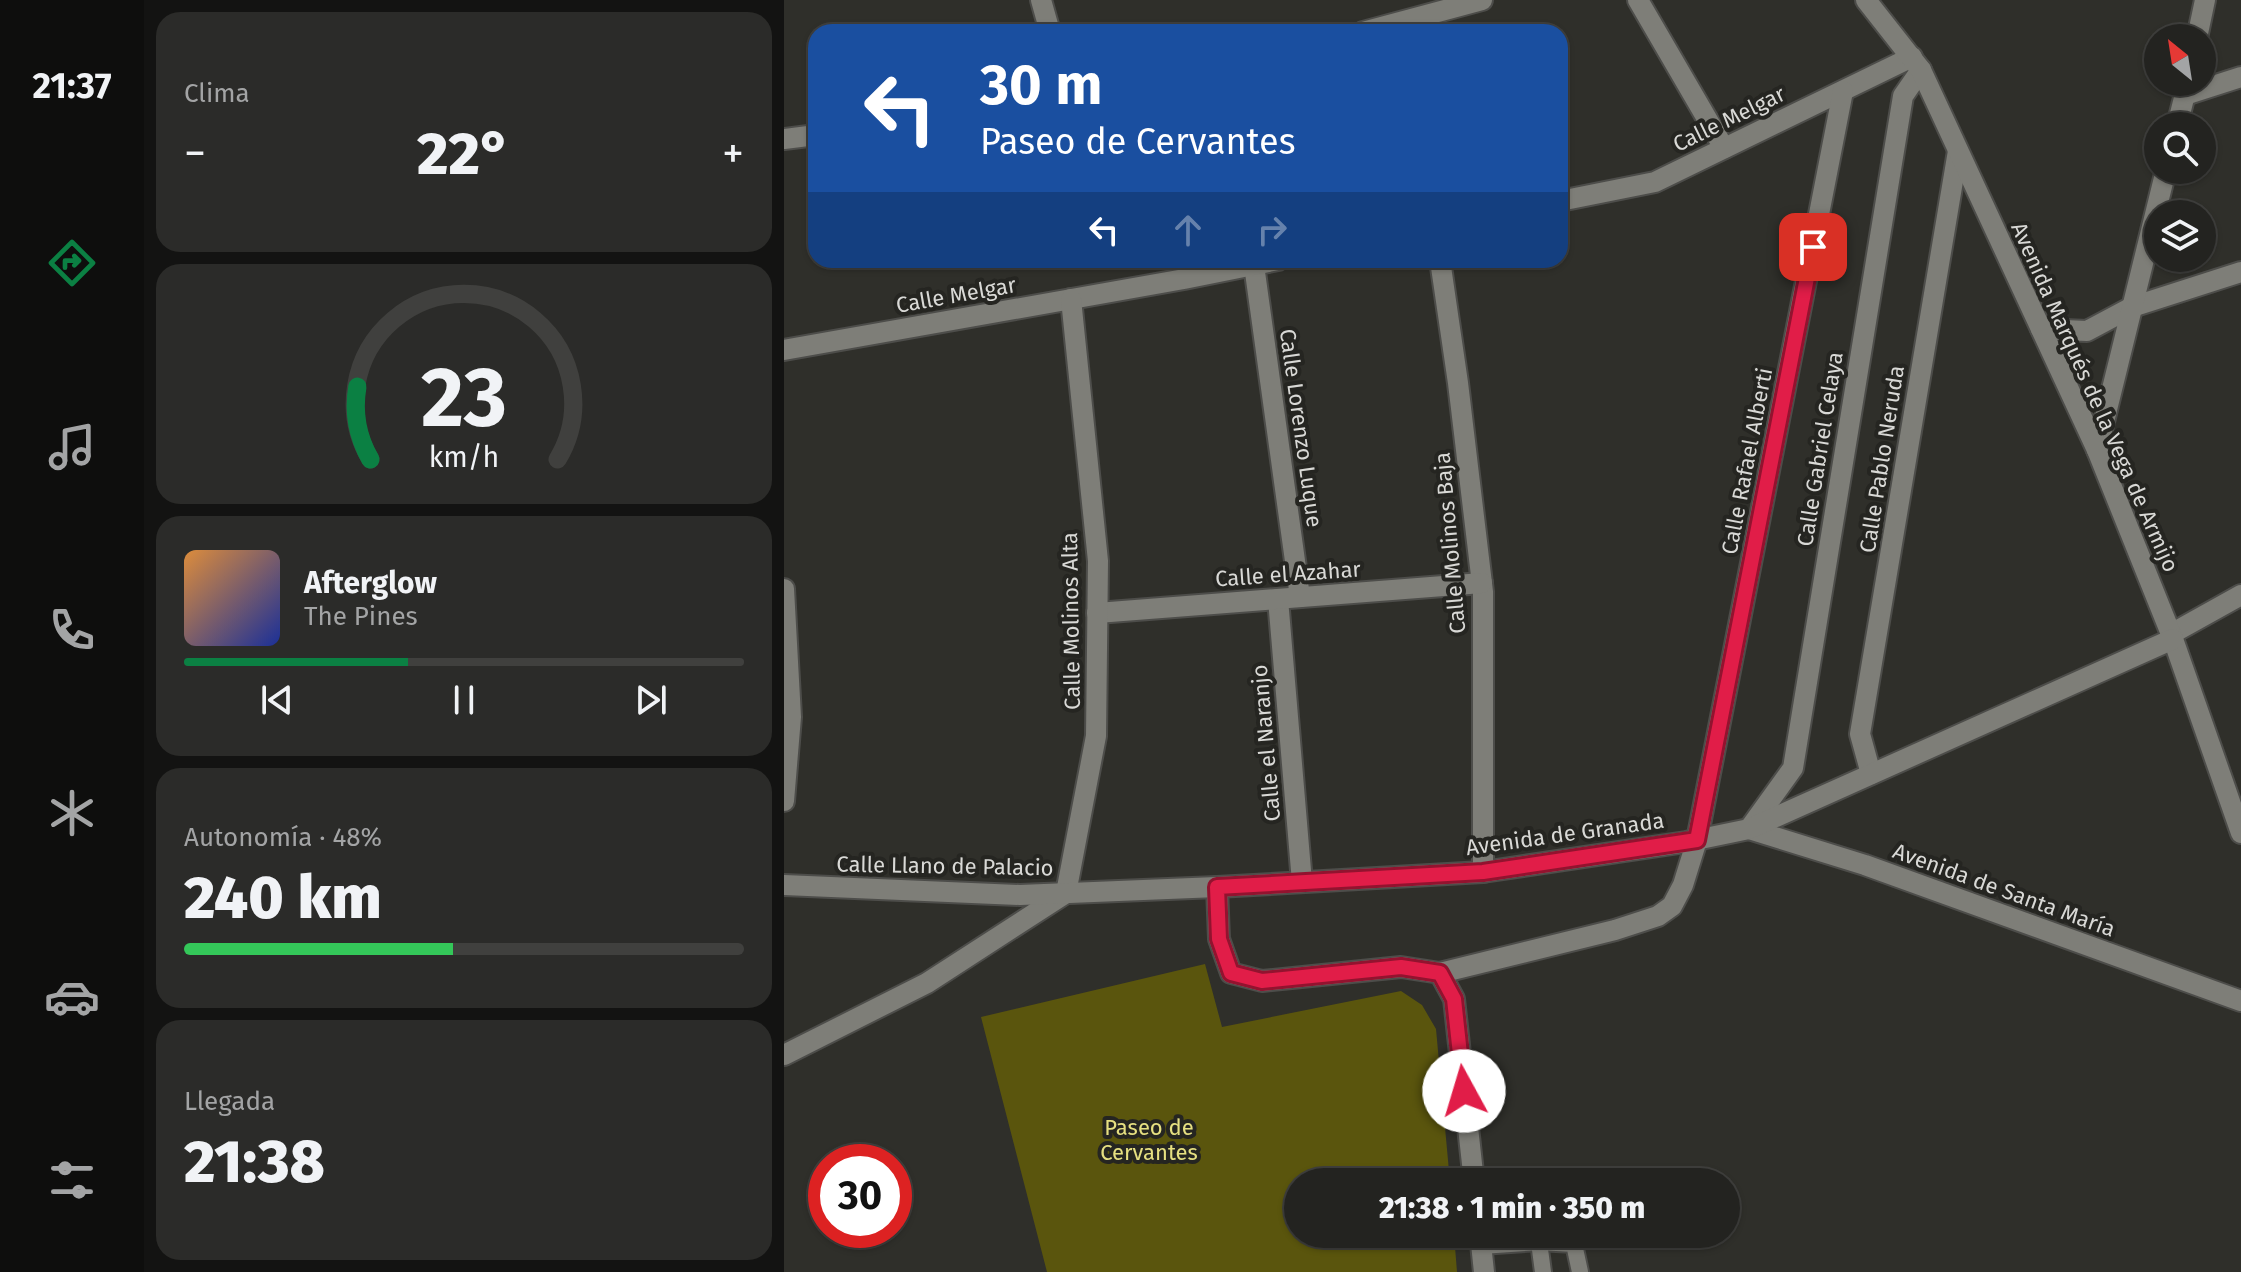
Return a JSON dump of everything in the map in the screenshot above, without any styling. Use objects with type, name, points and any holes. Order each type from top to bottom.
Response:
[{"type":"street","points":[[1041,0],[1048,24]]},
{"type":"street","points":[[1393,24],[1482,0]]},
{"type":"street","points":[[1638,0],[1724,148]]},
{"type":"street","name":"Avenida Marqués de la Vega de Armijo","points":[[1866,0],[1916,64],[2097,450],[2172,637],[2241,833]]},
{"type":"street","points":[[2200,24],[2205,0]]},
{"type":"street","name":"Calle Melgar","points":[[1568,199],[1655,182],[1843,91],[1916,64]]},
{"type":"street","name":"Calle Gabriel Celaya","points":[[1749,829],[1793,768],[1903,96],[1916,64]]},
{"type":"street","points":[[2216,82],[2241,77]]},
{"type":"street","name":"Calle Rafael Alberti","points":[[1440,973],[1615,930],[1658,916],[1672,906],[1683,885],[1697,840],[1843,91]]},
{"type":"street","points":[[784,139],[808,136]]},
{"type":"street","name":"Calle Pablo Neruda","points":[[1871,774],[1860,734],[1958,151]]},
{"type":"street","points":[[2097,450],[2163,184]]},
{"type":"street","name":"Calle Melgar","points":[[784,350],[1238,268]]},
{"type":"street","name":"Calle Lorenzo Luque","points":[[1254,268],[1300,597]]},
{"type":"street","name":"Calle Molinos Baja","points":[[1441,268],[1482,583],[1483,872]]},
{"type":"street","points":[[2041,329],[2087,331],[2132,307],[2241,272]]},
{"type":"street","name":"Calle Molinos Alta","points":[[1066,893],[1096,736],[1098,561],[1071,299]]},
{"type":"street","name":"Calle el Azahar","points":[[1097,613],[1482,583]]},
{"type":"street","points":[[784,589],[791,717],[784,801]]},
{"type":"street","name":"Avenida de Granada","points":[[1066,893],[1483,872],[1697,840],[1749,829],[2172,637],[2241,595]]},
{"type":"street","name":"Calle el Naranjo","points":[[1278,599],[1302,882]]},
{"type":"street","name":"Avenida de Santa María","points":[[1749,829],[1865,865],[2241,1001]]},
{"type":"street","name":"Calle Llano de Palacio","points":[[784,885],[1020,895],[1066,893]]},
{"type":"street","points":[[1217,887],[1219,939],[1231,973],[1262,981],[1401,967],[1440,973],[1454,999],[1472,1168]]},
{"type":"street","name":"Calle Llano de Palacio","points":[[784,1055],[927,983],[1066,893]]},
{"type":"street","points":[[1482,1248],[1484,1272]]},
{"type":"lane","points":[[1540,1248],[1543,1272]]},
{"type":"lane","points":[[1575,1248],[1580,1272]]},
{"type":"green space","name":"Paseo de Cervantes","points":[[1205,964],[1222,1027],[1401,991],[1422,1005],[1436,1029],[1449,1168],[1284,1168],[1284,1248],[1455,1248],[1457,1272],[1047,1272],[981,1017]]},
{"type":"route","points":[[1464,1091],[1454,999],[1440,973],[1401,967],[1262,981],[1231,973],[1219,939],[1217,887],[1483,872],[1697,840],[1813,247]]}]
